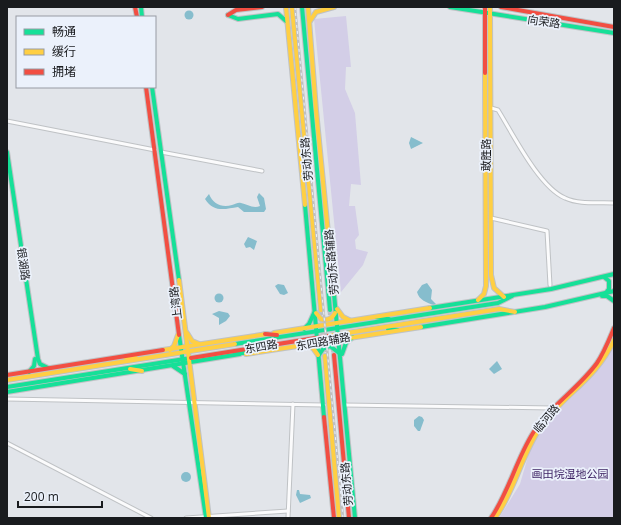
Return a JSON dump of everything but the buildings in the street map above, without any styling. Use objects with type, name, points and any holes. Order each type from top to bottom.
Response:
[{"type":"main road","points":[[262,7],[236,10],[228,16],[238,19],[278,14],[287,22]]},
{"type":"main road","name":"劳动东路辅路","points":[[286,7],[334,518]]},
{"type":"main road","name":"劳动东路","points":[[292,7],[320,310]]},
{"type":"main road","name":"劳动东路","points":[[302,7],[330,310]]},
{"type":"main road","name":"劳动东路辅路","points":[[308,7],[316,110],[355,518]]},
{"type":"main road","points":[[309,23],[312,15],[317,11],[334,7]]},
{"type":"main road","name":"向荣路","points":[[450,7],[485,10],[490,13],[614,34]]},
{"type":"main road","name":"敢胜路","points":[[490,7],[491,108],[489,161],[491,279],[496,291],[505,297]]},
{"type":"main road","name":"向荣路","points":[[501,7],[614,27]]},
{"type":"main road","name":"敢胜路","points":[[478,300],[484,294],[486,286],[485,10]]},
{"type":"main road","name":"上湾路","points":[[146,88],[178,331],[192,402],[208,517]]},
{"type":"main road","name":"上湾路","points":[[152,88],[186,330],[192,402]]},
{"type":"main road","name":"银湖路","points":[[7,152],[38,359],[42,366],[50,368]]},
{"type":"main road","name":"银湖路","points":[[7,167],[35,359],[34,366],[28,372]]},
{"type":"main road","name":"东四路辅路","points":[[337,326],[375,317],[551,289],[614,274]]},
{"type":"main road","points":[[603,276],[607,277],[610,281],[610,289],[606,293]]},
{"type":"main road","name":"东四路辅路","points":[[354,334],[398,330],[515,312],[614,291]]},
{"type":"main road","name":"东四路","points":[[7,380],[159,356],[188,349],[292,335],[317,329],[337,326],[351,326],[498,303],[512,296]]},
{"type":"main road","points":[[596,296],[607,296],[614,301]]},
{"type":"main road","points":[[335,303],[340,315],[345,319],[353,321]]},
{"type":"main road","points":[[315,309],[321,319],[327,320],[333,316],[336,310]]},
{"type":"main road","points":[[292,335],[303,329],[312,320],[315,309]]},
{"type":"main road","name":"东四路","points":[[7,387],[183,358],[189,360],[213,354],[318,340],[380,328],[499,310],[515,312]]},
{"type":"main road","points":[[375,317],[394,319]]},
{"type":"main road","points":[[341,362],[343,347],[354,334],[348,331],[351,326]]},
{"type":"main road","points":[[380,328],[398,330]]},
{"type":"main road","name":"临河路","points":[[491,518],[507,493],[532,434],[552,408],[593,368],[602,355],[614,328]]},
{"type":"main road","name":"东四路辅路","points":[[188,349],[204,344],[265,334],[303,329],[317,329]]},
{"type":"main road","points":[[186,330],[194,342],[204,344]]},
{"type":"main road","points":[[159,356],[169,350],[176,343],[178,331]]},
{"type":"main road","points":[[265,334],[285,336]]},
{"type":"main road","name":"东四路辅路","points":[[7,392],[184,364],[189,360],[201,360],[301,345],[318,340]]},
{"type":"main road","name":"临河路","points":[[495,518],[509,495],[528,449],[540,428],[557,408],[595,372],[614,340]]},
{"type":"main road","points":[[301,345],[313,348],[319,357],[323,349],[330,346],[338,350],[340,355]]},
{"type":"main road","points":[[7,375],[169,350],[182,350]]},
{"type":"main road","points":[[227,352],[249,353]]},
{"type":"main road","points":[[191,379],[194,366],[201,360],[213,354]]},
{"type":"main road","name":"劳动东路","points":[[325,356],[340,518]]},
{"type":"main road","name":"劳动东路","points":[[334,356],[349,518]]},
{"type":"main road","points":[[125,357],[142,358]]},
{"type":"main road","points":[[169,366],[179,368],[186,376]]},
{"type":"main road","points":[[126,368],[142,371]]},
{"type":"street","points":[[491,108],[498,110],[533,167],[553,191],[565,199],[583,203],[614,203]]},
{"type":"street","points":[[7,121],[155,150]]},
{"type":"street","points":[[160,152],[262,171]]},
{"type":"street","points":[[491,218],[546,231],[550,285]]},
{"type":"street","points":[[7,399],[324,405]]},
{"type":"street","points":[[288,518],[293,404]]},
{"type":"street","points":[[345,405],[552,408]]},
{"type":"street","points":[[7,443],[151,518]]},
{"type":"street","points":[[186,518],[288,511]]},
{"type":"green space","points":[[346,16],[351,67],[346,67],[345,89],[355,113],[361,185],[351,184],[349,206],[355,206],[359,235],[355,240],[356,249],[368,252],[363,265],[341,292],[314,19]]},
{"type":"green space","name":"画田垸湿地公园","points":[[614,345],[614,518],[499,518],[520,484],[529,453],[538,435],[548,420],[595,374]]},
{"type":"water","points":[[189,10],[194,15],[189,20],[184,15]]},
{"type":"water","points":[[411,137],[423,143],[411,149],[409,143]]},
{"type":"water","points":[[259,193],[264,198],[266,209],[264,212],[244,212],[238,207],[220,209],[212,206],[205,199],[209,194],[215,203],[221,205],[228,206],[240,203],[257,207],[260,206],[257,197]]},
{"type":"water","points":[[248,237],[257,241],[254,250],[250,247],[246,248],[244,244]]},
{"type":"water","points":[[427,283],[432,290],[431,299],[436,304],[434,305],[421,299],[417,292],[422,285]]},
{"type":"water","points":[[278,284],[284,285],[288,293],[284,295],[280,294],[275,286]]},
{"type":"water","points":[[219,293],[224,298],[219,303],[214,298]]},
{"type":"water","points":[[219,311],[228,313],[230,316],[226,321],[219,325],[219,318],[212,314]]},
{"type":"water","points":[[497,361],[502,369],[494,374],[489,369]]},
{"type":"water","points":[[419,416],[424,420],[420,431],[418,431],[414,426],[414,420]]},
{"type":"water","points":[[184,472],[188,472],[190,473],[190,481],[184,482],[181,479],[181,475]]},
{"type":"water","points":[[297,490],[299,490],[300,494],[310,495],[311,498],[300,503],[296,495]]},
{"type":"tunnel","points":[[321,310],[325,356]]},
{"type":"tunnel","points":[[330,310],[334,355]]},
{"type":"railway","points":[[295,7],[343,518]]},
{"type":"traffic: fast","points":[[141,7],[142,16]]},
{"type":"traffic: fast","points":[[302,7],[330,310]]},
{"type":"traffic: fast","points":[[450,7],[614,33]]},
{"type":"traffic: fast","points":[[228,15],[238,19],[278,14],[286,21]]},
{"type":"traffic: fast","points":[[152,88],[179,280]]},
{"type":"traffic: fast","points":[[7,152],[38,359],[40,364],[48,368]]},
{"type":"traffic: fast","points":[[305,205],[324,417]]},
{"type":"traffic: fast","points":[[430,308],[551,289],[614,274]]},
{"type":"traffic: fast","points":[[604,277],[609,281],[609,289],[606,293]]},
{"type":"traffic: fast","points":[[421,327],[545,307],[614,291]]},
{"type":"traffic: fast","points":[[334,294],[355,518]]},
{"type":"traffic: fast","points":[[235,344],[498,303],[512,296]]},
{"type":"traffic: fast","points":[[602,296],[607,296],[614,301]]},
{"type":"traffic: fast","points":[[304,329],[309,324],[314,313]]},
{"type":"traffic: fast","points":[[375,317],[389,319]]},
{"type":"traffic: fast","points":[[388,329],[398,330]]},
{"type":"traffic: fast","points":[[179,335],[206,518]]},
{"type":"traffic: fast","points":[[342,354],[346,343],[353,337]]},
{"type":"traffic: fast","points":[[319,355],[323,349],[330,346],[339,353]]},
{"type":"traffic: fast","points":[[237,353],[249,353]]},
{"type":"traffic: fast","points":[[7,392],[240,354]]},
{"type":"traffic: fast","points":[[7,387],[191,358]]},
{"type":"traffic: fast","points":[[29,372],[34,366],[35,359]]},
{"type":"traffic: fast","points":[[173,366],[185,374]]},
{"type":"traffic: slow","points":[[286,7],[305,205]]},
{"type":"traffic: slow","points":[[292,7],[321,310]]},
{"type":"traffic: slow","points":[[308,7],[316,110],[334,294]]},
{"type":"traffic: slow","points":[[310,21],[316,12],[334,7]]},
{"type":"traffic: slow","points":[[490,7],[491,275],[494,288],[504,297]]},
{"type":"traffic: slow","points":[[478,300],[484,294],[486,286],[485,73]]},
{"type":"traffic: slow","points":[[179,280],[209,518]]},
{"type":"traffic: slow","points":[[274,333],[430,308]]},
{"type":"traffic: slow","points":[[337,309],[343,317],[351,321]]},
{"type":"traffic: slow","points":[[328,336],[499,309],[515,312]]},
{"type":"traffic: slow","points":[[316,313],[321,319],[325,320],[331,318],[335,313]]},
{"type":"traffic: slow","points":[[246,354],[421,327]]},
{"type":"traffic: slow","points":[[187,333],[192,341],[199,344]]},
{"type":"traffic: slow","points":[[163,350],[267,334]]},
{"type":"traffic: slow","points":[[170,350],[174,346],[178,335]]},
{"type":"traffic: slow","points":[[495,518],[508,496],[533,439],[540,428],[549,416],[598,366],[614,340]]},
{"type":"traffic: slow","points":[[7,380],[235,344]]},
{"type":"traffic: slow","points":[[305,345],[313,348],[318,355]]},
{"type":"traffic: slow","points":[[325,356],[339,518]]},
{"type":"traffic: slow","points":[[125,357],[136,358]]},
{"type":"traffic: slow","points":[[130,369],[142,371]]},
{"type":"traffic: jam","points":[[135,7],[137,16]]},
{"type":"traffic: jam","points":[[228,15],[236,10],[262,7]]},
{"type":"traffic: jam","points":[[485,7],[485,73]]},
{"type":"traffic: jam","points":[[501,7],[614,27]]},
{"type":"traffic: jam","points":[[146,88],[179,335]]},
{"type":"traffic: jam","points":[[491,518],[503,498],[527,443],[533,433],[548,414],[597,363],[614,328]]},
{"type":"traffic: jam","points":[[265,334],[277,335]]},
{"type":"traffic: jam","points":[[191,358],[328,336]]},
{"type":"traffic: jam","points":[[7,375],[163,350]]},
{"type":"traffic: jam","points":[[334,355],[349,518]]},
{"type":"traffic: jam","points":[[324,417],[334,518]]}]
